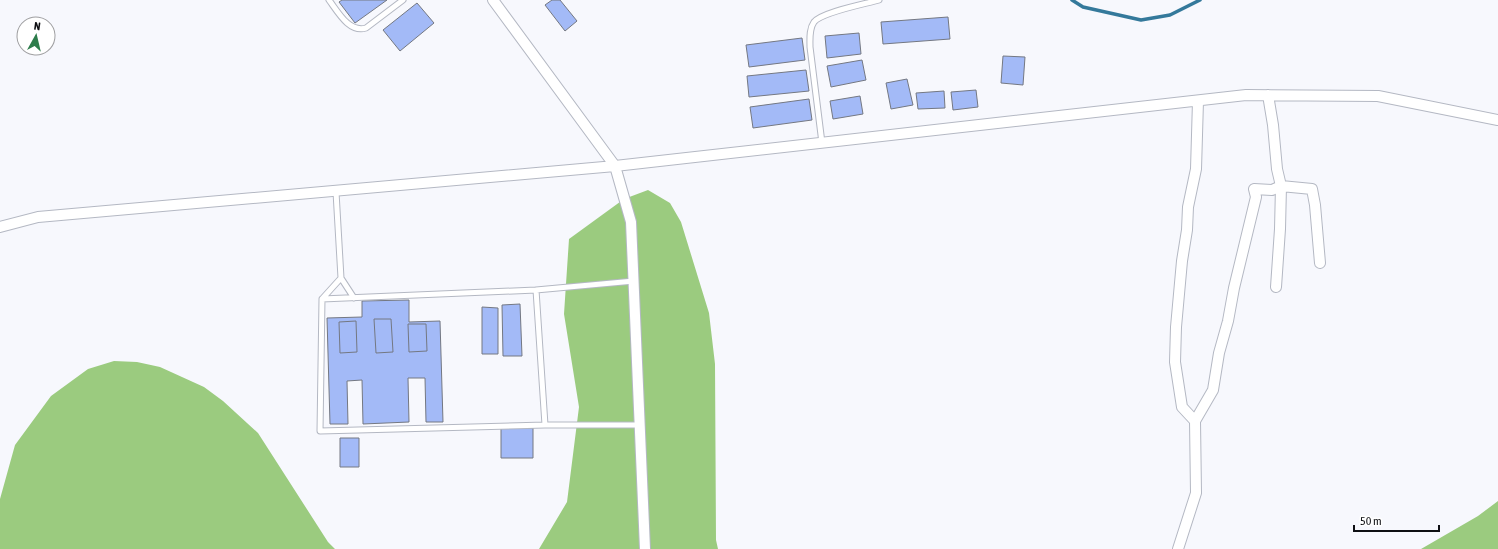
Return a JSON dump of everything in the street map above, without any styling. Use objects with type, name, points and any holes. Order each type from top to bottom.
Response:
[{"type":"street","points":[[493,0],[615,166],[631,222],[645,549]]},
{"type":"street","points":[[0,227],[38,217],[336,192],[615,166],[1246,95],[1378,96],[1498,120]]},
{"type":"street","points":[[1268,95],[1273,124],[1277,169],[1281,186],[1276,287]]},
{"type":"street","points":[[1195,422],[1182,407],[1175,362],[1176,327],[1182,261],[1187,230],[1188,207],[1196,169],[1198,101]]},
{"type":"street","points":[[1178,549],[1196,493],[1195,422],[1213,390],[1219,353],[1228,321],[1234,288],[1256,197],[1254,189],[1272,190],[1281,186],[1312,189],[1315,205],[1320,263]]},
{"type":"lane","points":[[329,0],[350,26],[356,29],[362,29],[366,28],[403,0]]},
{"type":"lane","points":[[822,143],[810,47],[810,34],[814,22],[824,15],[879,0]]},
{"type":"lane","points":[[336,192],[341,278],[354,298]]},
{"type":"lane","points":[[341,278],[322,299],[320,431],[545,425],[640,425]]},
{"type":"lane","points":[[322,299],[536,290],[634,281]]},
{"type":"lane","points":[[536,290],[545,425]]},
{"type":"green space","points":[[648,190],[670,203],[681,222],[709,313],[715,364],[716,540],[718,549],[539,549],[567,502],[579,407],[564,314],[569,239],[624,199]]},
{"type":"green space","points":[[114,361],[137,362],[160,367],[204,387],[223,401],[258,433],[328,542],[335,549],[0,549],[0,499],[15,445],[51,396],[88,369]]},
{"type":"green space","points":[[1498,501],[1498,549],[1421,549],[1478,516]]},
{"type":"building","points":[[342,0],[387,0],[355,23],[339,2]]},
{"type":"building","points":[[552,0],[560,0],[577,21],[565,31],[545,5]]},
{"type":"building","points":[[417,3],[434,23],[400,51],[383,30]]},
{"type":"building","points":[[948,17],[950,39],[883,44],[881,22]]},
{"type":"building","points":[[859,33],[861,54],[827,58],[825,36]]},
{"type":"building","points":[[802,38],[805,60],[749,67],[746,45]]},
{"type":"building","points":[[1003,56],[1025,57],[1023,85],[1001,83]]},
{"type":"building","points":[[862,60],[866,80],[831,87],[827,66]]},
{"type":"building","points":[[806,70],[809,91],[749,97],[747,76]]},
{"type":"building","points":[[907,79],[913,105],[891,109],[886,83]]},
{"type":"building","points":[[976,90],[978,107],[953,110],[951,92]]},
{"type":"building","points":[[944,91],[945,108],[918,109],[916,93]]},
{"type":"building","points":[[860,96],[863,114],[833,119],[830,101]]},
{"type":"building","points":[[809,99],[812,120],[753,128],[750,107]]},
{"type":"building","points":[[409,300],[409,322],[440,321],[443,422],[426,422],[425,378],[408,378],[409,422],[363,424],[362,380],[347,381],[348,424],[330,424],[327,318],[362,317],[362,301]]},
{"type":"building","points":[[520,304],[522,356],[503,356],[502,305]]},
{"type":"building","points":[[482,307],[498,308],[498,354],[482,354]]},
{"type":"building","points":[[374,319],[391,319],[393,352],[376,353]]},
{"type":"building","points":[[356,321],[357,352],[340,353],[339,322]]},
{"type":"building","points":[[408,324],[426,324],[427,351],[409,352]]},
{"type":"building","points":[[501,428],[533,428],[533,458],[501,458]]},
{"type":"building","points":[[340,438],[359,438],[359,467],[340,467]]},
{"type":"waterway","points":[[1072,0],[1083,7],[1141,20],[1170,15],[1200,0]]}]
